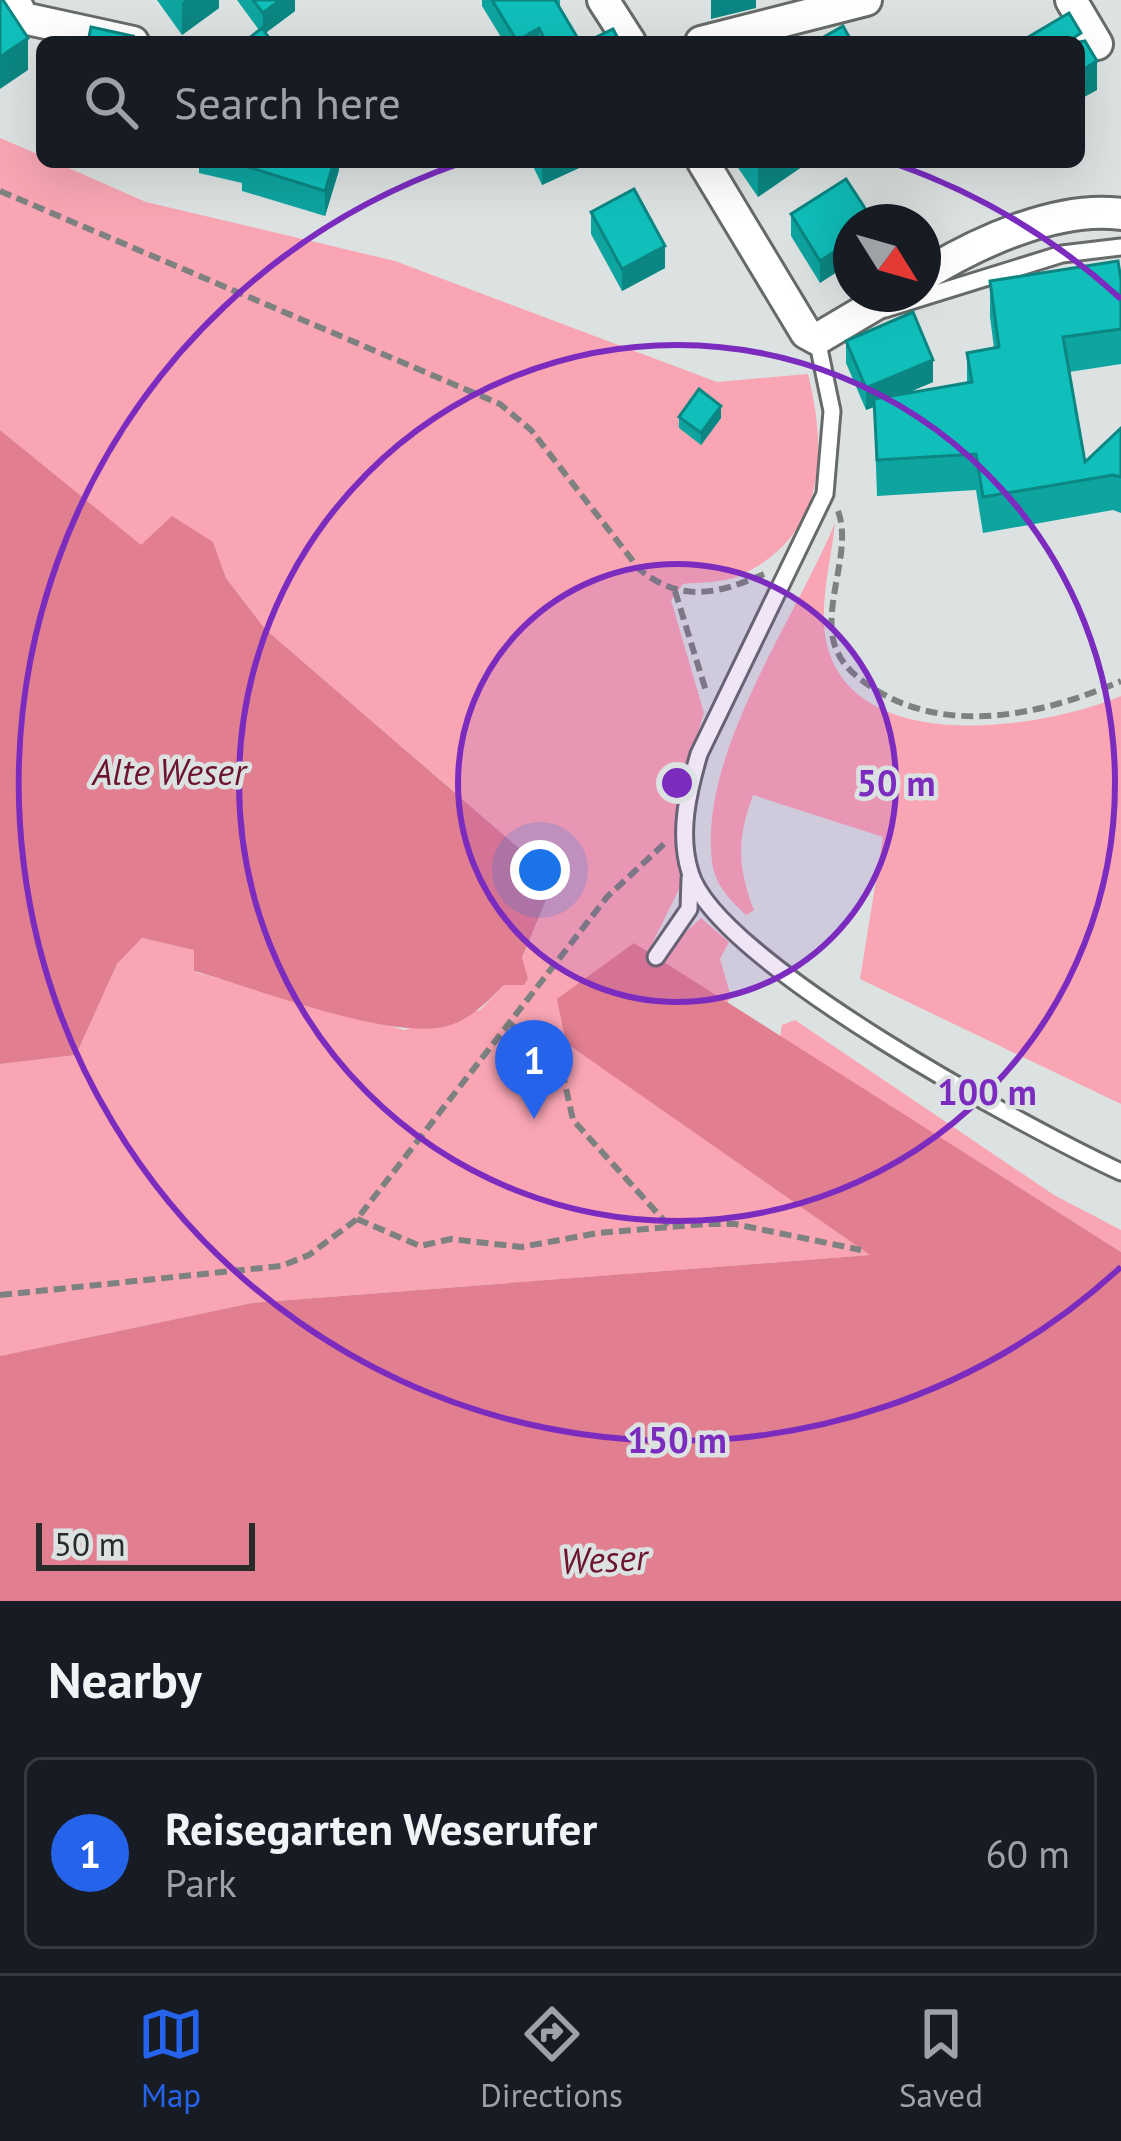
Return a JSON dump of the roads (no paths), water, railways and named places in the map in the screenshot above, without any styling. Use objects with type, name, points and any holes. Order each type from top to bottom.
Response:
[{"type":"street","points":[[14,0],[23,18],[106,36]]},
{"type":"street","points":[[603,0],[625,36]]},
{"type":"street","points":[[725,36],[866,0]]},
{"type":"street","points":[[1071,0],[1096,44]]},
{"type":"street","points":[[707,168],[806,333],[817,339],[865,312]]},
{"type":"street","points":[[941,265],[975,246],[1067,218],[1121,214]]},
{"type":"lane","points":[[854,319],[1062,254],[1121,247]]},
{"type":"lane","points":[[656,956],[689,909],[687,796],[716,717],[826,494],[832,411],[817,339]]},
{"type":"lane","points":[[690,875],[723,918],[788,979],[833,1010],[1121,1172]]},
{"type":"water","name":"Alte Weser","points":[[0,430],[141,545],[172,516],[213,542],[226,578],[265,629],[527,855],[547,898],[522,958],[528,978],[524,985],[504,985],[476,1011],[443,1027],[389,1026],[194,971],[194,950],[142,938],[117,964],[76,1055],[0,1064]]},
{"type":"water","name":"Weser","points":[[634,943],[1121,1252],[1121,1601],[0,1601],[0,1356],[252,1303],[870,1255],[566,1043],[557,999]]},
{"type":"place","name":"Reisegarten Weserufer","points":[[534,1119]]}]
